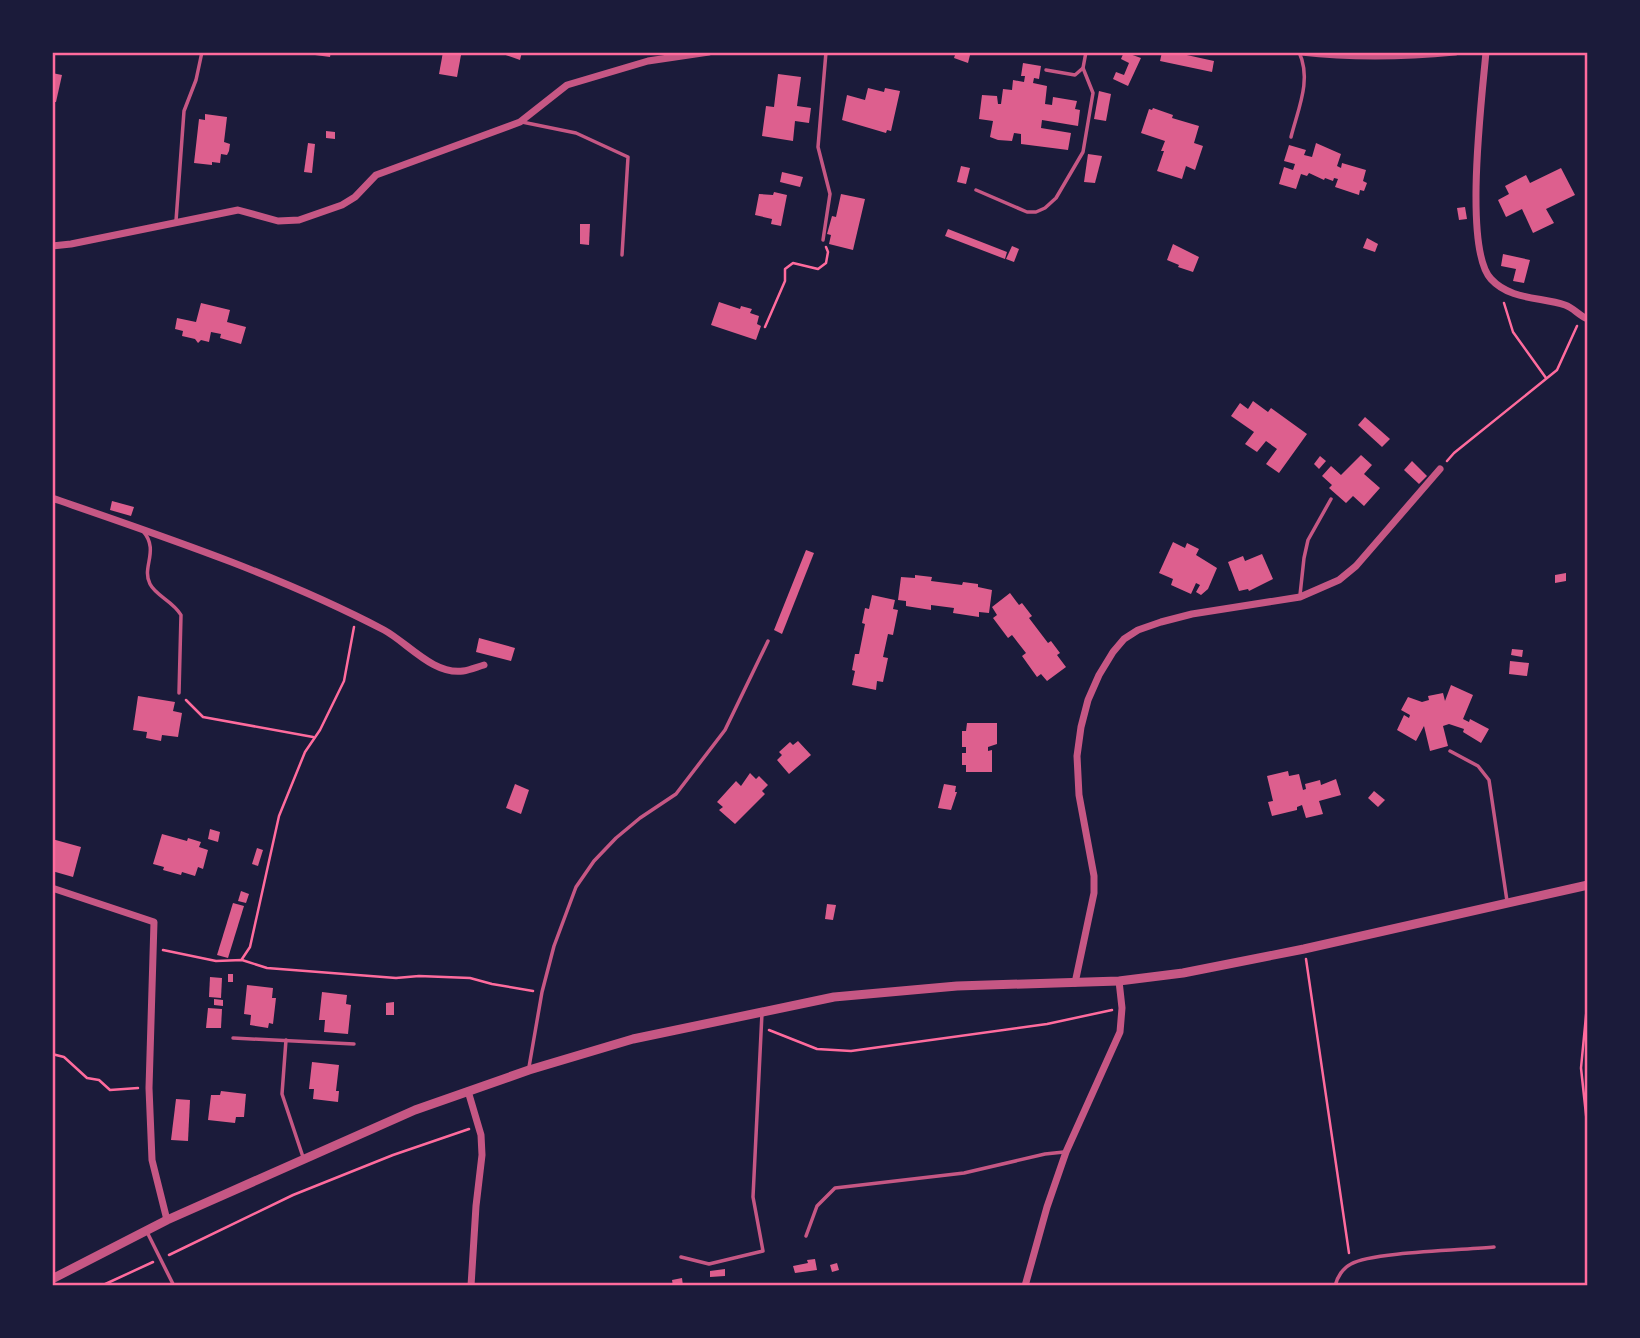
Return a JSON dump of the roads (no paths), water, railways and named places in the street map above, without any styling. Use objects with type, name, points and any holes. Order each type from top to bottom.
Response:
[{"type":"street","points":[[52,246],[239,210],[278,220],[299,220],[324,209],[342,205],[355,197],[376,174],[520,122],[567,85],[648,61],[709,52]]},
{"type":"street","points":[[1300,52],[1351,57],[1416,56],[1455,52]]},
{"type":"street","points":[[1486,52],[1474,198],[1482,268],[1492,281],[1514,294],[1563,304],[1584,318]]},
{"type":"street","points":[[1075,983],[1094,893],[1094,876],[1079,795],[1077,756],[1081,727],[1088,700],[1099,675],[1124,639],[1138,630],[1192,614],[1300,597],[1339,580],[1356,566],[1440,469]]},
{"type":"street","points":[[52,498],[139,527],[303,592],[390,633],[412,652],[434,664],[461,671],[484,665]]},
{"type":"street","points":[[52,1279],[167,1220],[415,1110],[623,1041],[834,997],[986,984],[1119,981],[1183,973],[1304,949],[1587,885]]},
{"type":"street","points":[[52,888],[154,922],[149,1088],[152,1160],[167,1220]]},
{"type":"street","points":[[1026,1286],[1047,1207],[1066,1152],[1119,1032],[1122,1008],[1119,981]]},
{"type":"street","points":[[468,1091],[479,1125],[482,1155],[471,1286]]},
{"type":"lane","points":[[176,223],[184,111],[196,80],[202,52]]},
{"type":"lane","points":[[823,240],[830,194],[818,147],[826,52]]},
{"type":"lane","points":[[975,190],[1027,212],[1045,208],[1056,198],[1083,152],[1093,93],[1083,68],[1086,52]]},
{"type":"lane","points":[[1291,137],[1306,82],[1305,65],[1300,52]]},
{"type":"lane","points":[[1046,70],[1075,75],[1083,68]]},
{"type":"lane","points":[[520,122],[576,134],[628,157],[621,255]]},
{"type":"lane","points":[[1300,597],[1308,540],[1331,499]]},
{"type":"lane","points":[[139,527],[152,546],[148,580],[151,587],[175,605],[181,615],[179,694]]},
{"type":"lane","points":[[529,1070],[542,992],[554,946],[576,887],[594,861],[617,838],[640,818],[676,794],[725,730],[768,641]]},
{"type":"lane","points":[[1450,751],[1478,766],[1489,780],[1507,903]]},
{"type":"lane","points":[[681,1257],[709,1264],[763,1251],[753,1197],[762,1011]]},
{"type":"lane","points":[[233,1038],[354,1044]]},
{"type":"lane","points":[[286,1040],[282,1094],[303,1159]]},
{"type":"lane","points":[[806,1236],[817,1206],[835,1188],[964,1173],[1045,1154],[1066,1152]]},
{"type":"lane","points":[[146,1230],[174,1286]]},
{"type":"lane","points":[[1335,1286],[1337,1277],[1351,1263],[1376,1257],[1494,1247]]}]
